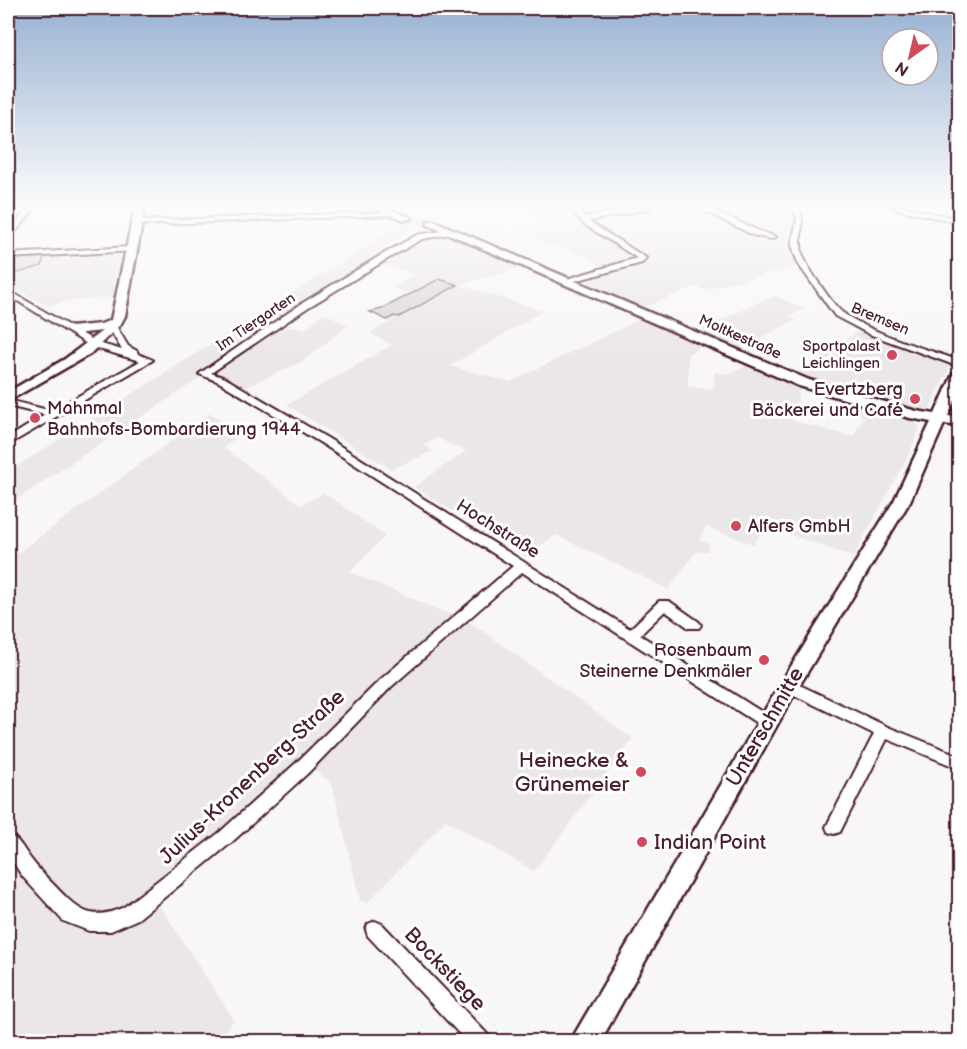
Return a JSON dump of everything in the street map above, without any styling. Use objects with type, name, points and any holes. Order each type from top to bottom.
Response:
[{"type":"main road","points":[[8,398],[95,345],[114,325],[129,256]]},
{"type":"main road","name":"Moltkestraße","points":[[511,256],[804,383],[938,419],[960,422]]},
{"type":"main road","points":[[74,330],[114,325]]},
{"type":"main road","name":"Unterschmitte","points":[[590,1039],[670,888],[902,501],[960,374]]},
{"type":"street","name":"Im Tiergarten","points":[[204,374],[304,306],[386,256]]},
{"type":"street","points":[[570,281],[642,259],[639,256]]},
{"type":"street","name":"Bremsen","points":[[799,256],[803,265],[838,314],[872,332],[960,364]]},
{"type":"street","points":[[8,291],[95,345],[148,360]]},
{"type":"street","points":[[114,325],[125,348],[148,360]]},
{"type":"street","points":[[8,442],[52,414],[84,399],[148,360]]},
{"type":"street","name":"Hochstraße","points":[[204,374],[222,380],[275,410],[768,723]]},
{"type":"street","points":[[8,403],[52,414]]},
{"type":"street","name":"Julius-Kronenberg-Straße","points":[[8,842],[30,872],[70,915],[89,922],[111,922],[131,913],[226,837],[302,768],[386,683],[522,565]]},
{"type":"street","points":[[632,636],[664,604],[694,625]]},
{"type":"street","points":[[789,686],[883,731],[960,763]]},
{"type":"street","points":[[834,827],[883,731]]},
{"type":"street","name":"Bockstiege","points":[[375,930],[481,1041]]},
{"type":"shaded area","points":[[120,256],[112,297],[60,302],[48,306],[8,285],[8,258]]},
{"type":"shaded area","points":[[352,256],[379,256],[278,327],[293,326],[305,329],[324,313],[349,325],[301,362],[246,387],[212,370],[8,505],[8,472]]},
{"type":"shaded area","points":[[393,256],[500,256],[525,267],[460,285],[543,311],[450,366],[510,382],[642,318],[705,345],[688,354],[688,387],[713,389],[715,372],[731,374],[747,365],[800,387],[793,421],[853,437],[864,416],[852,413],[857,404],[914,421],[920,427],[909,454],[853,557],[777,530],[765,528],[753,544],[706,527],[699,540],[710,544],[707,551],[697,551],[668,589],[556,535],[525,556],[414,487],[466,451],[437,438],[424,445],[433,451],[391,469],[287,405],[392,345],[370,333],[390,322],[387,320],[395,316],[399,317],[458,285],[439,279],[411,294],[393,288],[415,274],[380,264]]},
{"type":"shaded area","points":[[582,256],[796,256],[801,265],[703,290],[696,286],[645,307],[588,284],[591,279],[615,272]]},
{"type":"shaded area","points":[[44,257],[42,266],[8,276],[8,259]]},
{"type":"shaded area","points":[[439,279],[458,285],[399,317],[394,316],[387,320],[370,312],[382,309]]},
{"type":"shaded area","points":[[776,296],[804,309],[789,317],[796,320],[739,349],[698,332],[756,303]]},
{"type":"shaded area","points":[[860,330],[949,362],[949,369],[929,410],[914,409],[848,392],[795,374]]},
{"type":"shaded area","points":[[210,413],[234,430],[243,431],[224,448],[301,505],[324,493],[385,536],[350,572],[474,625],[633,739],[534,871],[446,820],[367,903],[360,900],[332,783],[298,759],[233,821],[171,873],[119,908],[161,908],[234,1020],[217,1041],[8,1041],[8,560]]},
{"type":"place","name":"Sportpalast Leichlingen","points":[[892,355]]},
{"type":"place","name":"Evertzberg Bäckerei und Café","points":[[915,399]]},
{"type":"place","name":"Mahnmal Bahnhofs-Bombardierung 1944","points":[[35,418]]},
{"type":"place","name":"Alfers GmbH","points":[[736,526]]},
{"type":"place","name":"Rosenbaum Steinerne Denkmäler","points":[[764,660]]},
{"type":"place","name":"Heinecke & Grünemeier","points":[[641,772]]},
{"type":"place","name":"Indian Point","points":[[642,842]]}]
